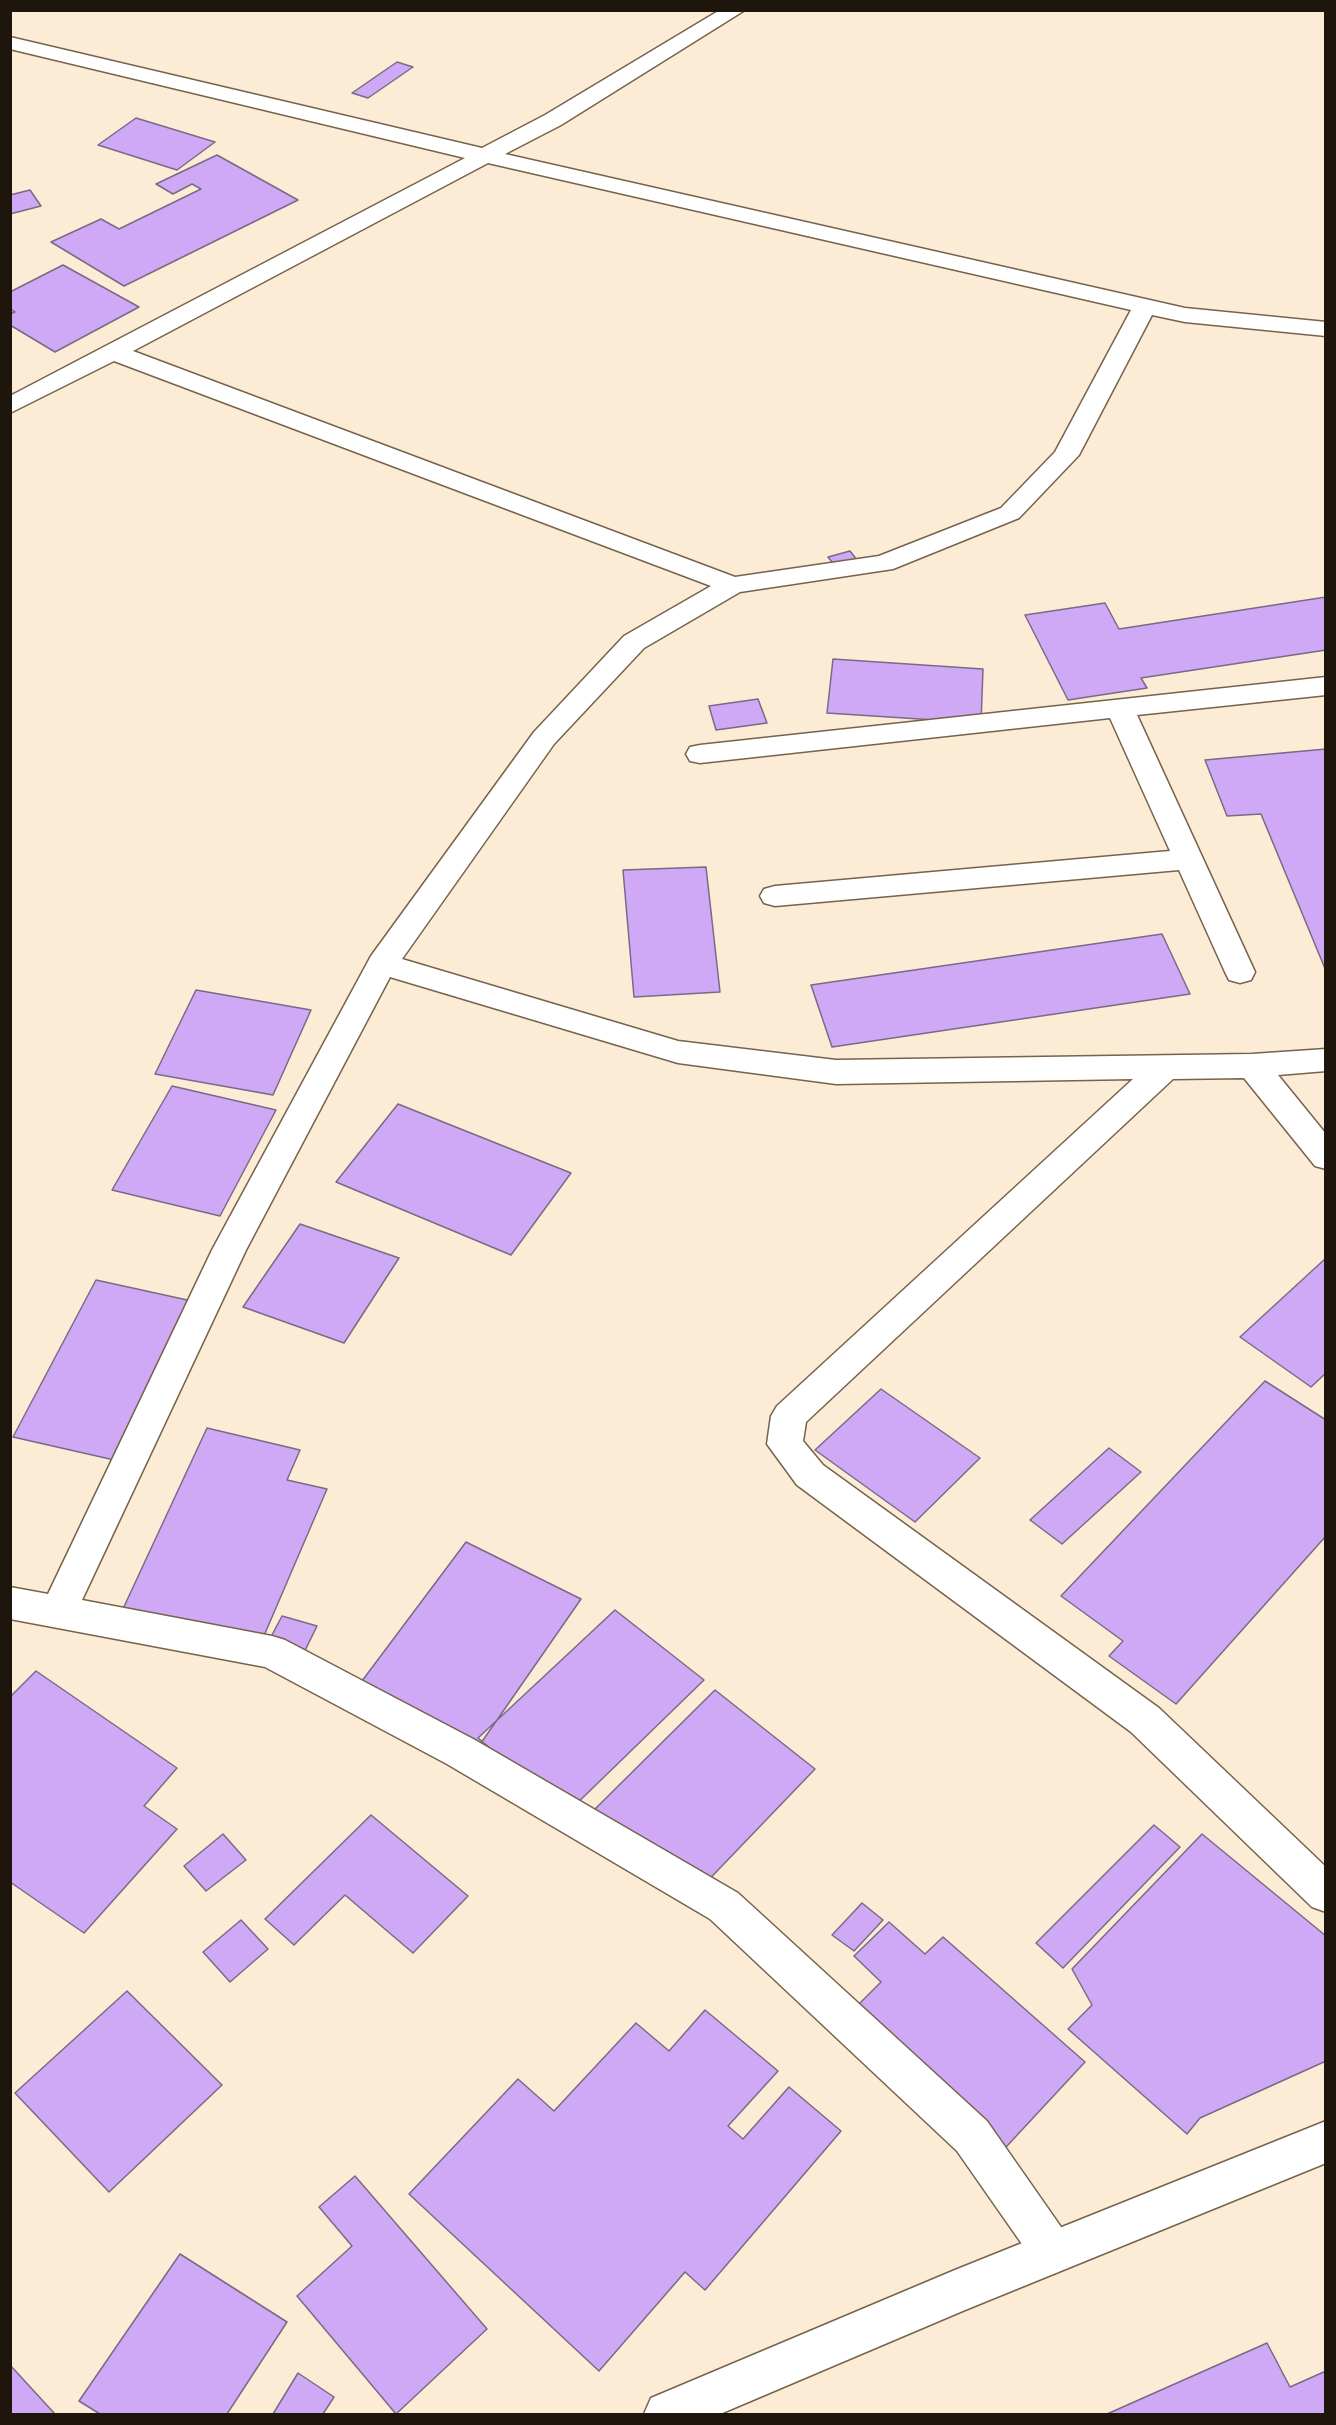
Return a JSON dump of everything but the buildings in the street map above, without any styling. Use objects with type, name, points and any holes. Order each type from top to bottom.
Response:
[{"type":"street","points":[[10,406],[553,120],[735,10]]},
{"type":"street","points":[[10,43],[486,156],[1185,315],[1326,329]]},
{"type":"street","points":[[59,1611],[229,1250],[382,964],[552,730],[634,642],[733,585],[884,563],[1010,513],[1066,455],[1145,306]]},
{"type":"street","points":[[113,352],[733,585]]},
{"type":"street","points":[[700,754],[1326,686]]},
{"type":"street","points":[[1120,709],[1240,972]]},
{"type":"street","points":[[775,896],[1188,859]]},
{"type":"street","points":[[382,964],[678,1052],[836,1072],[1252,1066],[1326,1060]]},
{"type":"street","points":[[1252,1066],[1326,1157]]},
{"type":"street","points":[[1166,1067],[789,1416],[785,1444],[810,1475],[1145,1720],[1326,1894]]},
{"type":"street","points":[[10,1603],[272,1652],[461,1752],[724,1906],[972,2136],[1053,2252]]},
{"type":"street","points":[[667,2415],[1053,2252],[1326,2142]]}]
